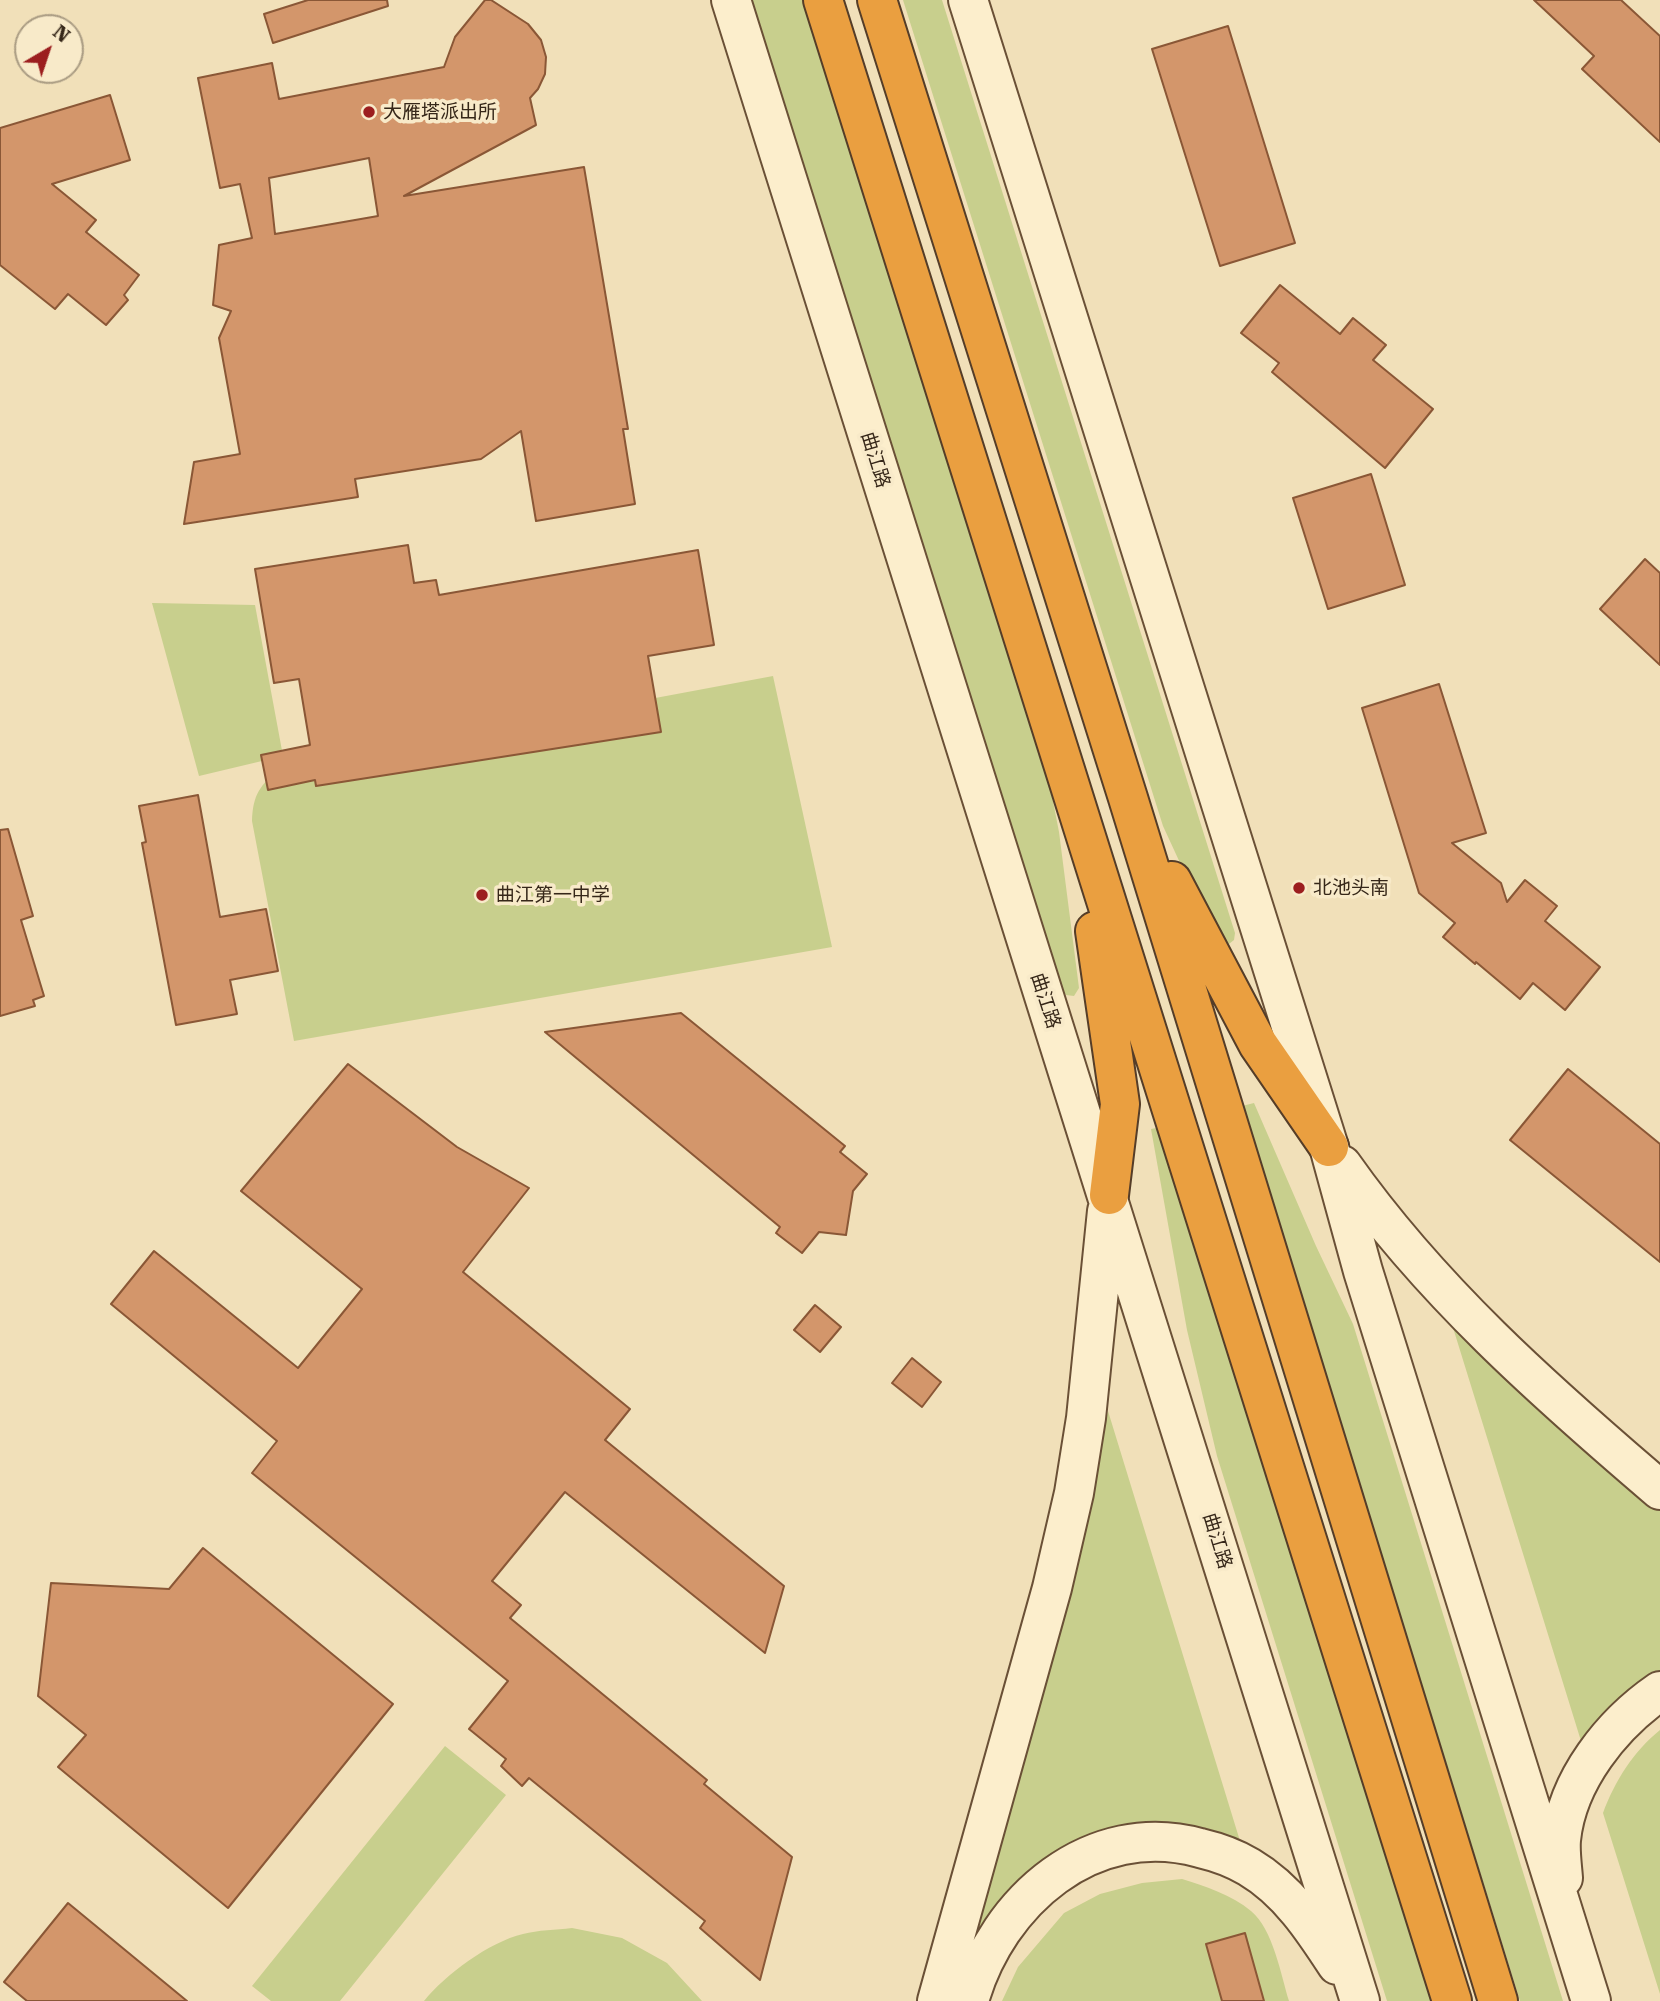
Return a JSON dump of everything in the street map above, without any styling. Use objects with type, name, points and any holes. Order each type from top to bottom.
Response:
[{"type":"highway","points":[[823,0],[1452,2001]]},
{"type":"highway","points":[[877,0],[1128,798],[1498,2001]]},
{"type":"highway","points":[[1128,798],[1258,1044],[1329,1147]]},
{"type":"highway","points":[[1078,815],[1120,1104],[1109,1195]]},
{"type":"main road","name":"曲江路","points":[[731,0],[1045,1001],[1109,1195],[1360,2001]]},
{"type":"main road","points":[[968,0],[1329,1147],[1363,1270],[1591,2001]]},
{"type":"main road","points":[[1329,1147],[1365,1199],[1489,1338],[1660,1490]]},
{"type":"main road","points":[[937,2001],[1052,1588],[1074,1493],[1086,1418],[1109,1195]]},
{"type":"main road","points":[[1572,1942],[1563,1879],[1561,1840],[1569,1805],[1586,1770],[1620,1723],[1660,1691]]},
{"type":"main road","points":[[969,2001],[982,1962],[995,1938],[1013,1913],[1050,1879],[1070,1866],[1122,1844],[1171,1841],[1222,1854],[1249,1866],[1273,1884],[1313,1929],[1360,2001]]},
{"type":"green space","points":[[751,0],[802,0],[1052,796],[1079,988],[1074,996],[1066,995],[1062,990]]},
{"type":"green space","points":[[903,0],[942,0],[1235,933],[1234,940],[1225,947],[1216,941],[1163,826]]},
{"type":"green space","points":[[152,603],[255,605],[283,756],[199,776]]},
{"type":"green space","points":[[773,676],[832,947],[294,1041],[252,821],[259,791],[281,768]]},
{"type":"green space","points":[[1254,1103],[1353,1324],[1563,2001],[1520,2001],[1242,1106]]},
{"type":"green space","points":[[1162,1127],[1431,2001],[1387,2001],[1217,1456],[1187,1330],[1151,1129]]},
{"type":"green space","points":[[1450,1318],[1660,1506],[1660,1672],[1651,1676],[1604,1717],[1581,1741]]},
{"type":"green space","points":[[1108,1411],[1240,1841],[1207,1832],[1008,1894],[972,1938],[1085,1515]]},
{"type":"green space","points":[[1660,1730],[1660,1994],[1603,1813],[1626,1768],[1641,1748]]},
{"type":"green space","points":[[445,1746],[506,1795],[340,2001],[271,2001],[252,1986]]},
{"type":"green space","points":[[1182,1879],[1227,1896],[1244,1905],[1259,1919],[1271,1941],[1289,2001],[1002,2001],[1018,1967],[1064,1913],[1100,1894],[1142,1883]]},
{"type":"green space","points":[[572,1928],[622,1938],[667,1963],[702,2001],[424,2001],[456,1970],[496,1944],[529,1933]]},
{"type":"building","points":[[308,0],[387,0],[388,6],[273,43],[264,14]]},
{"type":"building","points":[[485,0],[491,0],[528,24],[541,40],[546,57],[545,74],[530,98],[536,125],[404,196],[584,167],[628,429],[623,429],[635,504],[536,521],[521,431],[481,459],[355,479],[358,497],[184,524],[194,462],[240,454],[219,338],[231,311],[213,305],[219,245],[252,238],[240,184],[220,188],[198,78],[272,63],[279,99],[444,67],[455,37]],"holes":[[[369,158],[378,216],[275,234],[269,178]]]},
{"type":"building","points":[[1534,0],[1621,0],[1660,36],[1660,142],[1582,69],[1594,56]]},
{"type":"building","points":[[1228,26],[1295,243],[1220,266],[1152,49]]},
{"type":"building","points":[[110,95],[130,160],[52,184],[96,220],[86,232],[139,275],[124,295],[128,300],[106,325],[68,294],[55,309],[0,265],[0,128]]},
{"type":"building","points":[[1280,285],[1340,334],[1353,318],[1386,345],[1373,360],[1433,409],[1385,468],[1272,372],[1279,363],[1241,333]]},
{"type":"building","points":[[1371,474],[1405,585],[1328,609],[1293,498]]},
{"type":"building","points":[[408,545],[414,583],[436,580],[439,595],[698,550],[714,645],[648,656],[661,732],[316,786],[315,780],[268,790],[261,755],[310,745],[299,679],[274,683],[255,569]]},
{"type":"building","points":[[1645,559],[1660,573],[1660,665],[1600,609]]},
{"type":"building","points":[[1439,684],[1486,833],[1452,843],[1501,883],[1507,902],[1525,880],[1557,906],[1545,921],[1600,967],[1565,1010],[1533,983],[1520,999],[1476,962],[1475,964],[1443,937],[1455,923],[1419,893],[1362,708]]},
{"type":"building","points":[[198,795],[220,917],[266,909],[278,971],[230,980],[237,1014],[176,1025],[142,843],[146,842],[139,806]]},
{"type":"building","points":[[8,829],[33,916],[21,920],[44,996],[33,1000],[35,1006],[0,1016],[0,830]]},
{"type":"building","points":[[681,1013],[845,1146],[840,1152],[867,1174],[853,1191],[846,1235],[819,1232],[802,1253],[776,1233],[780,1227],[545,1032]]},
{"type":"building","points":[[348,1064],[457,1147],[529,1188],[463,1272],[630,1409],[605,1440],[784,1586],[765,1653],[565,1492],[492,1581],[521,1605],[510,1618],[707,1780],[704,1784],[792,1857],[760,1980],[700,1928],[705,1921],[529,1778],[522,1786],[501,1766],[506,1759],[469,1729],[508,1681],[252,1473],[277,1441],[111,1304],[154,1251],[298,1368],[362,1289],[241,1191]]},
{"type":"building","points":[[1568,1069],[1660,1144],[1660,1262],[1510,1140]]},
{"type":"building","points":[[815,1305],[841,1327],[820,1352],[794,1330]]},
{"type":"building","points":[[912,1358],[941,1382],[922,1407],[892,1383]]},
{"type":"building","points":[[203,1548],[393,1704],[228,1908],[58,1767],[86,1735],[38,1696],[51,1583],[169,1589]]},
{"type":"building","points":[[68,1903],[187,2001],[27,2001],[4,1982]]},
{"type":"building","points":[[1245,1933],[1264,2001],[1222,2001],[1206,1944]]},
{"type":"place","name":"大雁塔派出所","points":[[369,112]]},
{"type":"place","name":"北池头南","points":[[1299,888]]},
{"type":"place","name":"曲江第一中学","points":[[482,895]]}]
